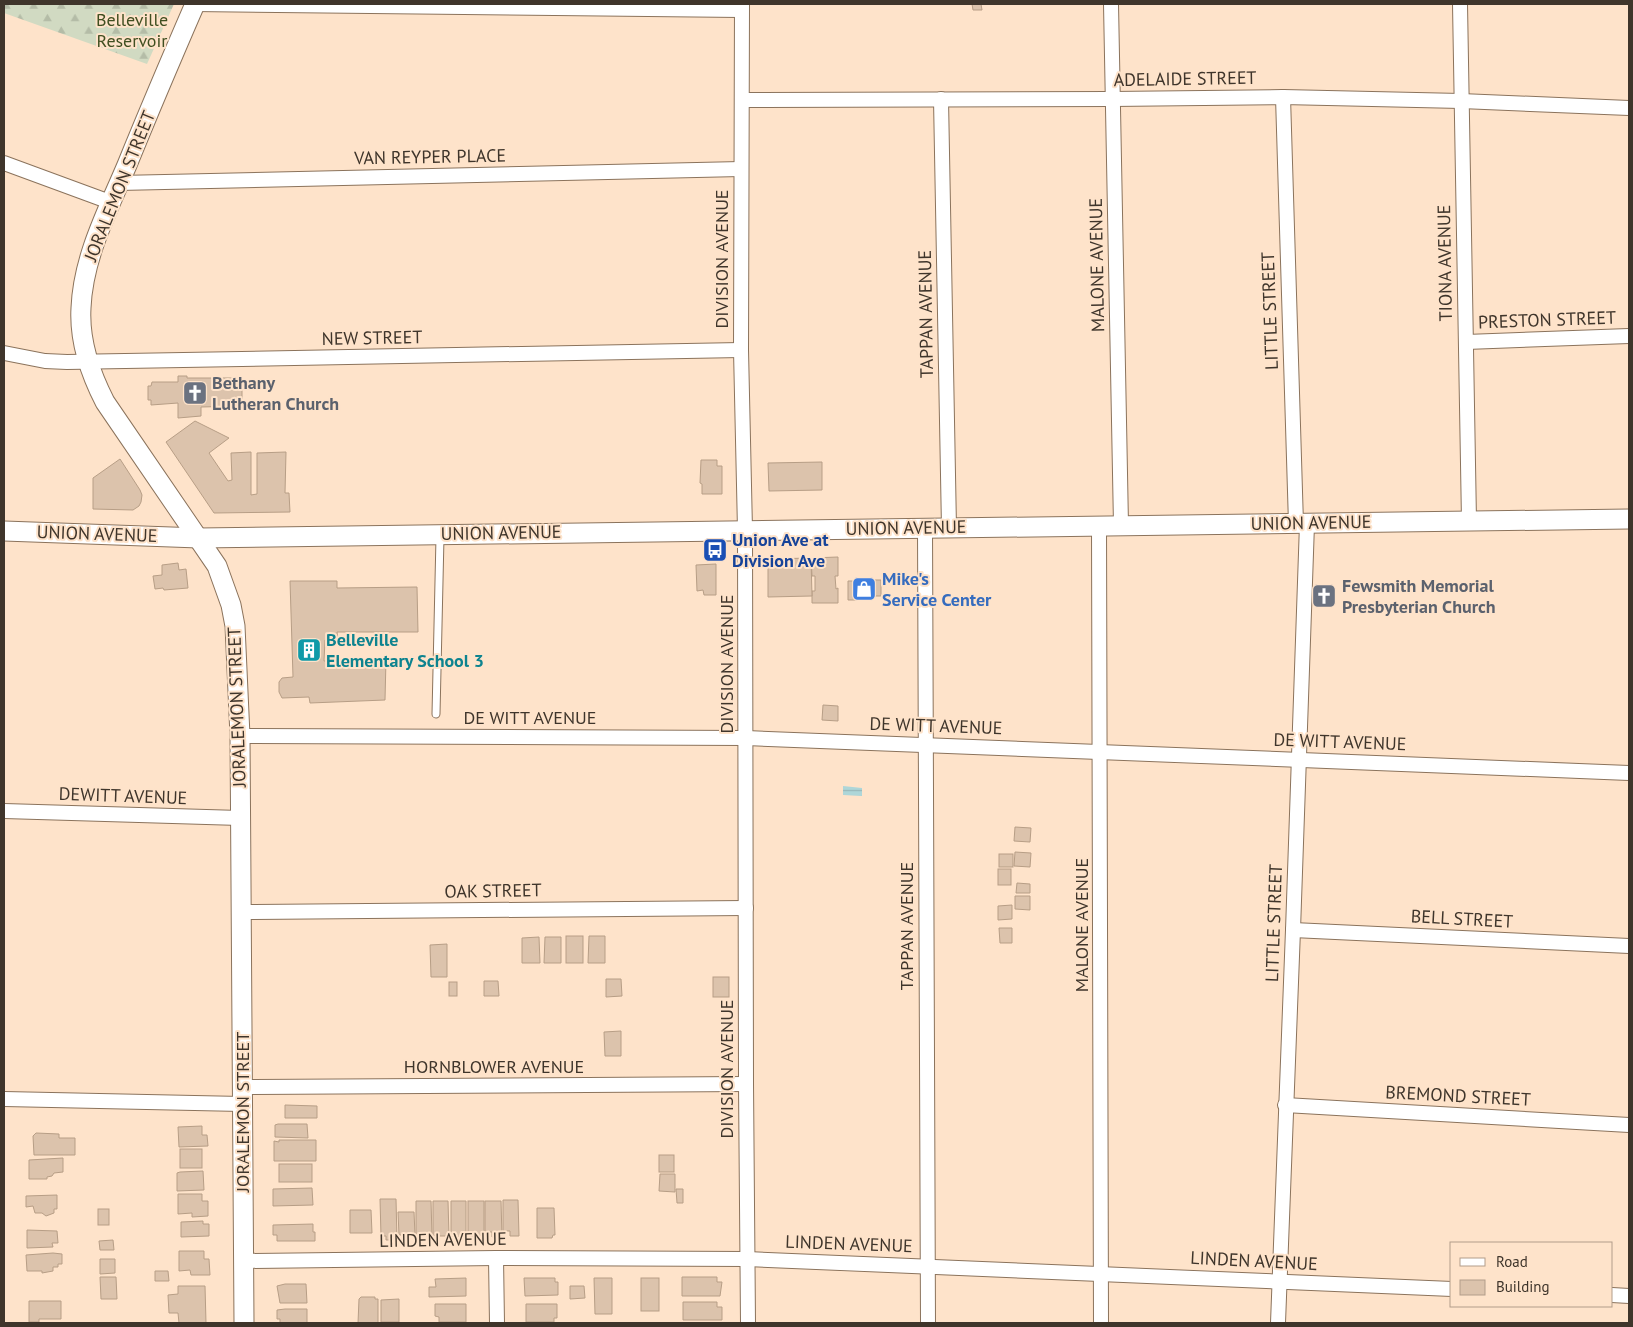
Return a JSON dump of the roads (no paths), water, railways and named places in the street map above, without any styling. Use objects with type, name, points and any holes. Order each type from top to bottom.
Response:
[{"type":"street","points":[[194,4],[742,7]]},
{"type":"street","name":"JORALEMON STREET","points":[[194,4],[110,202],[91,255],[82,291],[82,329],[88,362],[95,383],[105,402],[217,566],[234,619],[237,647],[240,736],[244,1323]]},
{"type":"street","name":"MALONE AVENUE","points":[[1111,4],[1121,526]]},
{"type":"street","name":"TIONA AVENUE","points":[[1460,4],[1469,521]]},
{"type":"street","name":"DIVISION AVENUE","points":[[742,7],[741,350],[745,530],[748,1323]]},
{"type":"street","name":"ADELAIDE STREET","points":[[742,100],[1283,97],[1461,101],[1629,108]]},
{"type":"street","name":"LITTLE STREET","points":[[1278,1323],[1298,759],[1301,524],[1283,97]]},
{"type":"street","name":"TAPPAN AVENUE","points":[[941,99],[948,528]]},
{"type":"street","points":[[4,162],[110,202]]},
{"type":"street","name":"VAN REYPER PLACE","points":[[119,183],[741,170]]},
{"type":"street","name":"PRESTON STREET","points":[[1466,342],[1629,336]]},
{"type":"street","name":"NEW STREET","points":[[4,353],[45,361],[88,362],[741,350]]},
{"type":"street","name":"UNION AVENUE","points":[[4,532],[199,538],[1629,519]]},
{"type":"street","name":"MALONE AVENUE","points":[[1099,526],[1101,1323]]},
{"type":"street","name":"TAPPAN AVENUE","points":[[924,528],[928,1323]]},
{"type":"street","name":"DE WITT AVENUE","points":[[240,736],[746,738],[1629,773]]},
{"type":"street","name":"DEWITT AVENUE","points":[[4,811],[240,818]]},
{"type":"street","name":"OAK STREET","points":[[242,912],[746,908]]},
{"type":"street","name":"BELL STREET","points":[[1293,930],[1629,946]]},
{"type":"street","name":"HORNBLOWER AVENUE","points":[[4,1098],[746,1084]]},
{"type":"street","name":"BREMOND STREET","points":[[1285,1105],[1629,1125]]},
{"type":"street","points":[[496,1258],[497,1323]]},
{"type":"street","name":"LINDEN AVENUE","points":[[244,1260],[747,1259],[1450,1289]]},
{"type":"street","points":[[1613,1295],[1629,1296]]},
{"type":"lane","points":[[436,714],[440,534]]},
{"type":"water","points":[[843,786],[862,788],[862,796],[843,795]]},
{"type":"place","name":"Bethany Lutheran Church","points":[[195,393]]},
{"type":"place","name":"Union Ave at Division Ave","points":[[715,550]]},
{"type":"place","name":"Mike's Service Center","points":[[864,589]]},
{"type":"place","name":"Fewsmith Memorial Presbyterian Church","points":[[1324,596]]},
{"type":"place","name":"Belleville Elementary School 3","points":[[309,650]]},
{"type":"park label","name":"Belleville Reservoir","points":[[132,30]]}]
